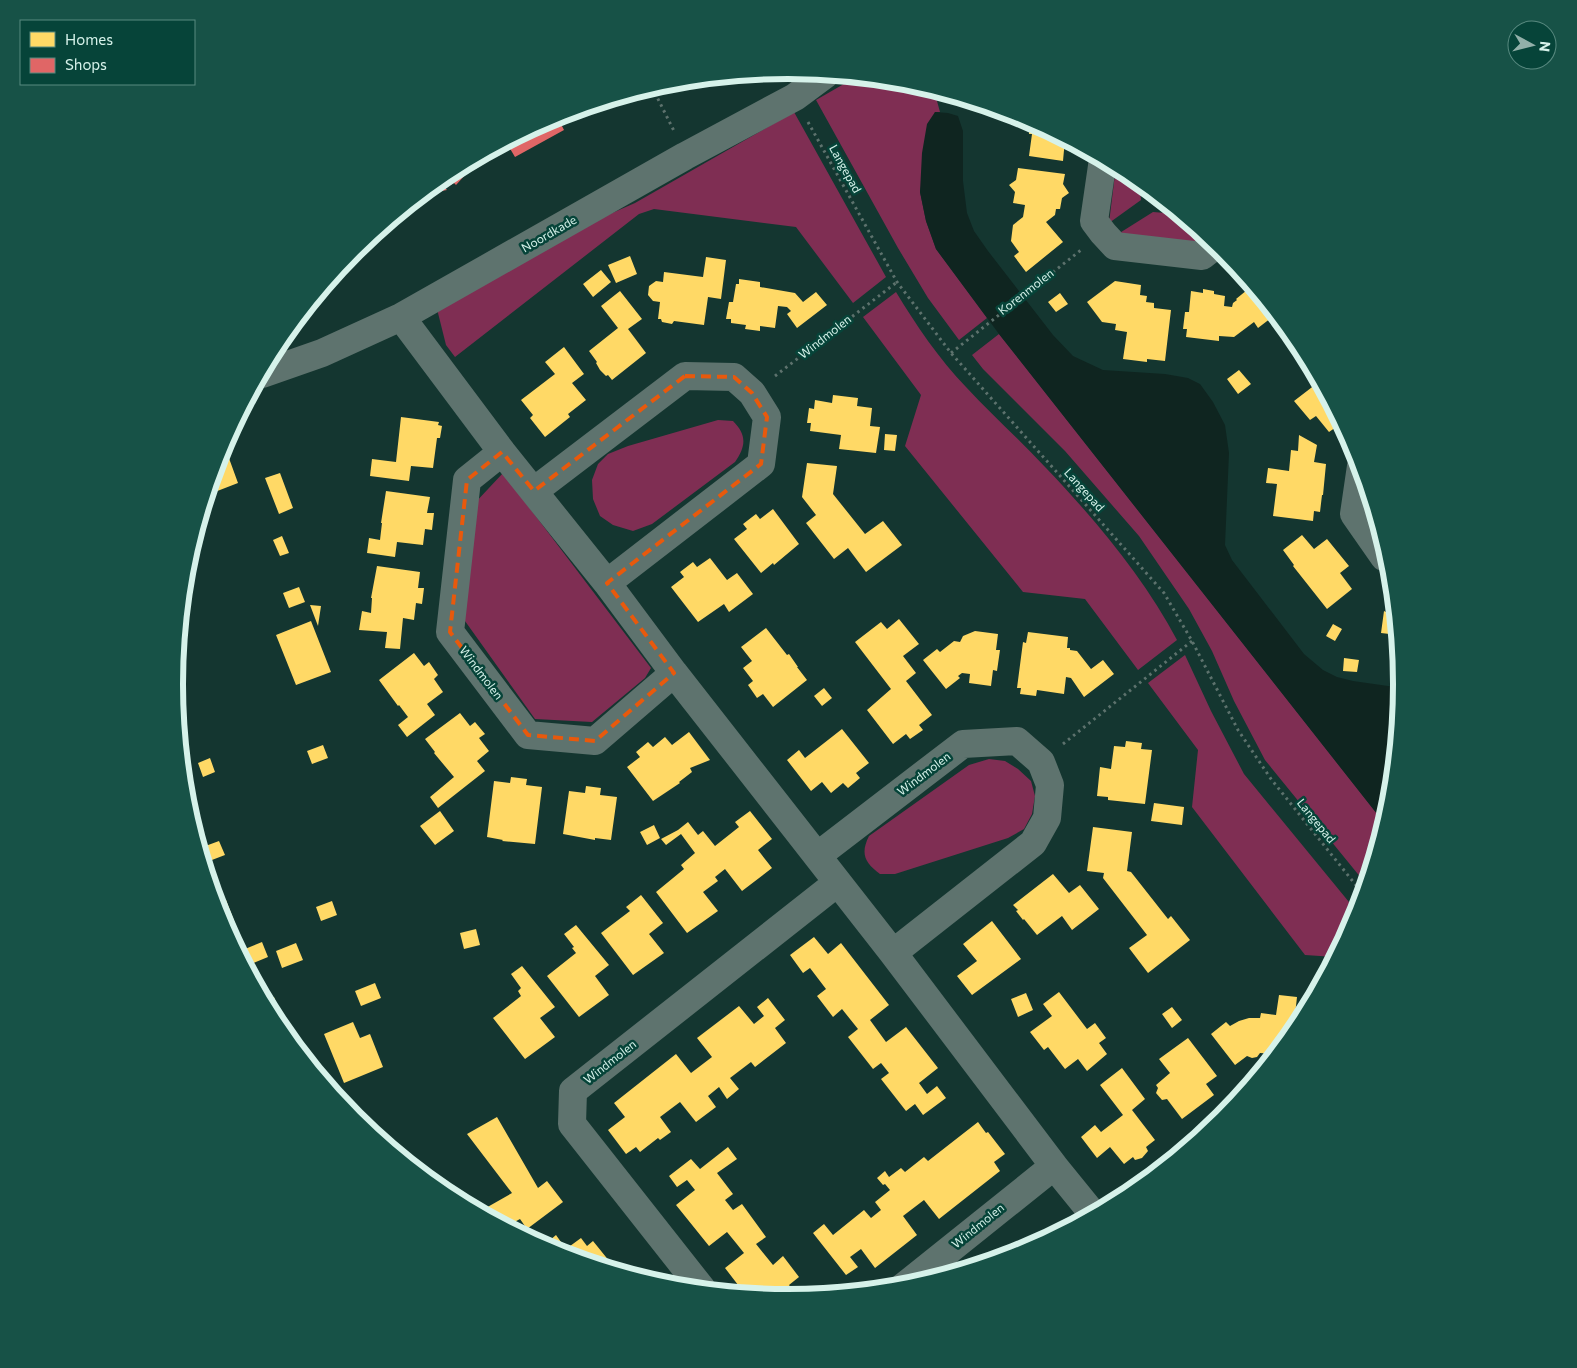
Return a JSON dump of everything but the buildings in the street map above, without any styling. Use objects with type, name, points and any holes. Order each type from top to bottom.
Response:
[{"type":"street","name":"Noordkade","points":[[270,371],[322,353],[401,317],[685,156],[795,97],[818,80]]},
{"type":"street","points":[[1102,167],[1094,221],[1116,246],[1202,256],[1210,250]]},
{"type":"street","points":[[401,317],[502,452],[607,583],[674,673],[893,953],[1054,1166],[1089,1209]]},
{"type":"street","points":[[534,491],[685,376],[734,377],[752,393],[767,417],[762,464],[607,583]]},
{"type":"street","name":"Windmolen","points":[[502,452],[467,480],[450,632],[528,735],[595,741],[674,673]]},
{"type":"street","points":[[1359,481],[1354,514],[1378,548]]},
{"type":"street","name":"Windmolen","points":[[817,856],[963,744],[1017,741],[1041,762],[1050,785],[1047,818],[1033,843],[893,953]]},
{"type":"street","name":"Windmolen","points":[[696,1282],[572,1124],[573,1091],[837,883]]},
{"type":"street","name":"Windmolen","points":[[917,1276],[1054,1166]]},
{"type":"path","points":[[655,94],[685,156]]},
{"type":"path","name":"Langepad","points":[[795,97],[897,282],[951,353],[1164,593],[1238,730],[1271,779],[1358,888]]},
{"type":"path","name":"Korenmolen","points":[[951,353],[1103,233]]},
{"type":"path","name":"Windmolen","points":[[752,393],[897,282]]},
{"type":"path","points":[[1041,762],[1192,642]]},
{"type":"highlighted area","points":[[685,376],[734,377],[752,393],[767,417],[761,464],[607,583],[674,673],[595,741],[528,735],[450,632],[467,480],[502,452],[534,491]]},
{"type":"shaded area","points":[[847,82],[907,90],[936,97],[940,112],[935,112],[920,192],[926,221],[936,249],[987,318],[959,340],[928,298],[898,248],[816,100]]},
{"type":"shaded area","points":[[794,112],[886,277],[853,303],[796,227],[654,209],[639,214],[455,357],[446,345],[437,309],[587,224],[635,203]]},
{"type":"shaded area","points":[[1115,175],[1140,192],[1141,200],[1109,223]]},
{"type":"shaded area","points":[[1153,212],[1166,213],[1200,241],[1196,245],[1118,234]]},
{"type":"shaded area","points":[[896,292],[946,365],[1082,507],[1118,550],[1150,594],[1177,640],[1138,670],[1085,599],[1023,592],[905,446],[921,395],[863,317]]},
{"type":"shaded area","points":[[999,334],[1379,816],[1362,879],[1265,760],[1234,701],[1212,651],[1189,609],[1139,536],[1065,451],[983,369],[972,355]]},
{"type":"shaded area","points":[[718,420],[733,421],[741,431],[743,446],[735,462],[652,524],[633,531],[613,525],[600,516],[593,499],[592,480],[598,464],[608,454],[628,446]]},
{"type":"shaded area","points":[[503,473],[651,668],[645,678],[592,722],[535,719],[460,614],[474,504]]},
{"type":"shaded area","points":[[1185,655],[1211,711],[1244,774],[1352,906],[1329,957],[1305,955],[1192,807],[1198,750],[1148,683]]},
{"type":"shaded area","points":[[989,759],[1005,761],[1018,769],[1031,781],[1035,796],[1032,814],[1024,829],[1008,838],[895,874],[880,874],[871,866],[865,853],[866,842],[869,836],[969,765]]},
{"type":"water","points":[[935,112],[958,116],[963,131],[963,181],[967,213],[974,231],[1053,335],[1073,356],[1103,370],[1165,374],[1188,378],[1200,384],[1213,402],[1225,425],[1229,453],[1225,545],[1232,560],[1304,654],[1323,670],[1337,677],[1353,681],[1394,687],[1389,763],[1379,816],[999,334],[936,249],[926,221],[920,192],[922,153],[927,124]]}]
